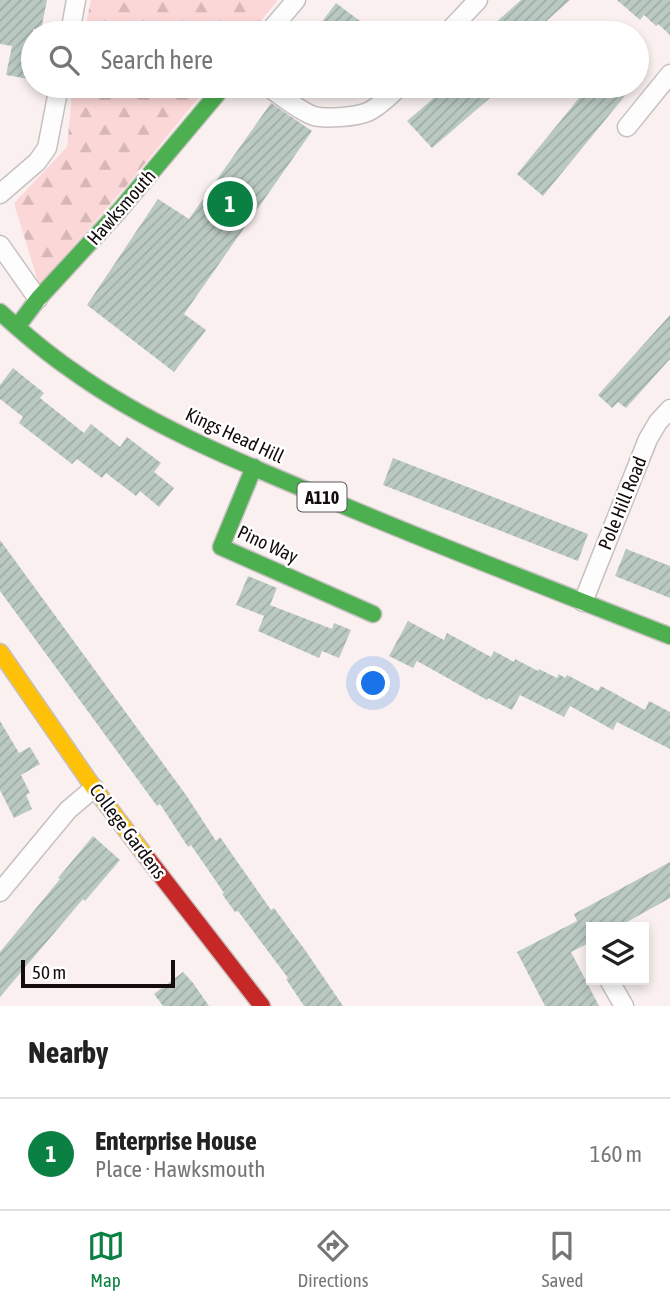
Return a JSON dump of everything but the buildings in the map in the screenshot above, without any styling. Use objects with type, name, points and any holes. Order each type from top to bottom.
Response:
[{"type":"street","points":[[72,21],[76,0]]},
{"type":"street","points":[[278,21],[296,0]]},
{"type":"street","points":[[458,21],[478,0]]},
{"type":"street","points":[[627,127],[670,74]]},
{"type":"street","points":[[0,194],[37,162],[47,148],[57,98]]},
{"type":"street","name":"Hawksmouth","points":[[7,322],[38,299],[119,211],[213,98]]},
{"type":"street","points":[[283,98],[314,116],[338,117],[366,113],[387,98]]},
{"type":"street","points":[[0,245],[38,299]]},
{"type":"street","name":"Kings Head Hill","points":[[7,322],[96,386],[186,436],[403,531],[670,636]]},
{"type":"street","name":"Pole Hill Road","points":[[583,602],[648,439],[670,409]]},
{"type":"street","name":"Pino Way","points":[[254,467],[221,547],[373,614]]},
{"type":"street","name":"College Gardens","points":[[0,652],[94,788],[262,1006]]},
{"type":"street","points":[[0,892],[68,810],[94,788]]},
{"type":"street","points":[[612,985],[624,1006]]},
{"type":"green space","points":[[91,0],[278,0],[261,21],[87,21]]},
{"type":"green space","points":[[72,98],[198,98],[129,183],[39,285],[14,203],[67,147]]},
{"type":"traffic: fast","points":[[17,327],[38,299],[119,211],[214,98]]},
{"type":"traffic: fast","points":[[0,312],[52,356],[101,390],[198,443],[418,537],[670,636]]},
{"type":"traffic: fast","points":[[254,467],[221,547],[373,614]]},
{"type":"traffic: slow","points":[[0,652],[94,788],[148,859]]},
{"type":"traffic: jam","points":[[148,859],[262,1006]]},
{"type":"place","name":"Enterprise House","points":[[230,204]]}]
